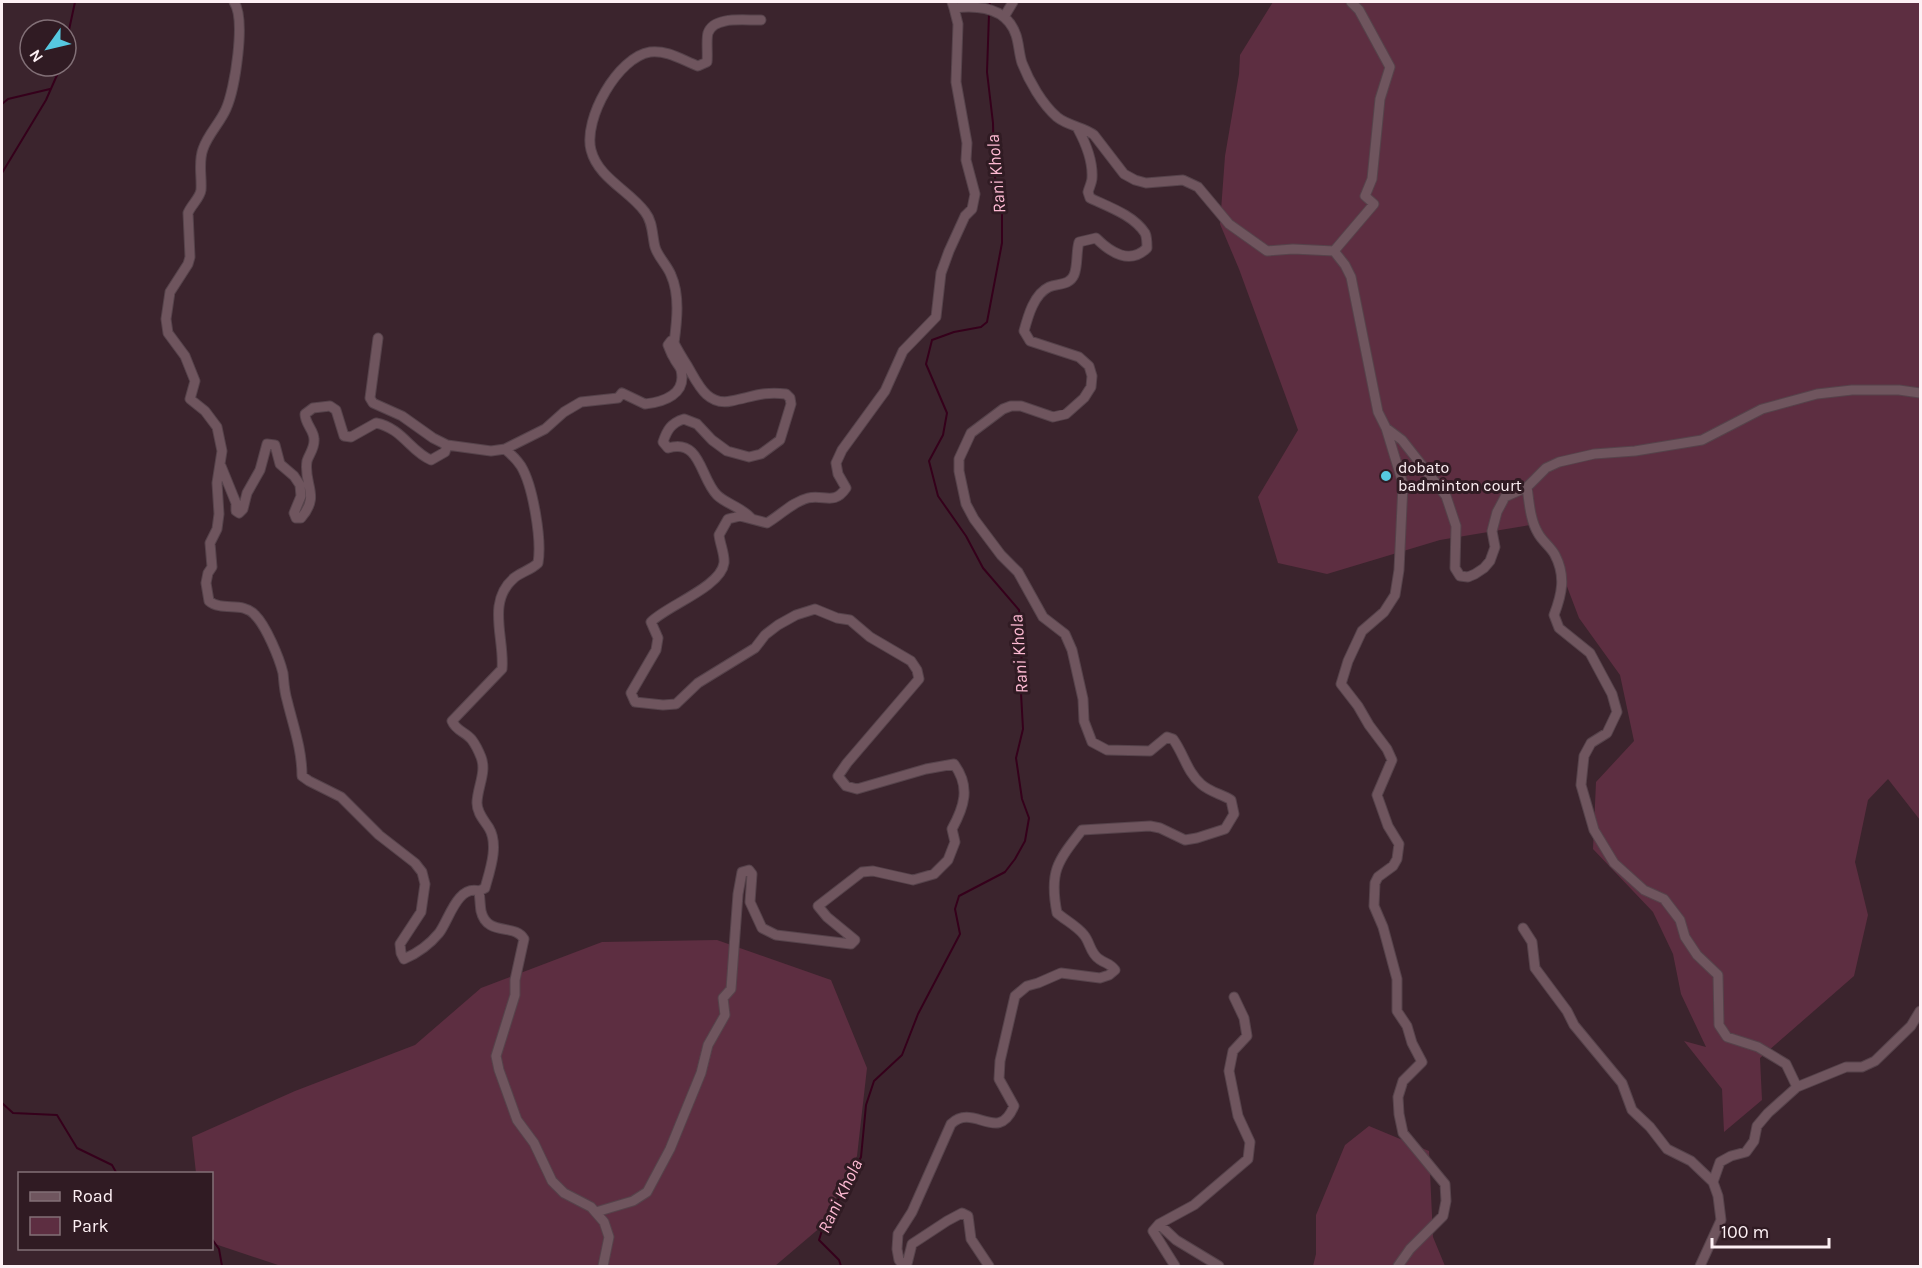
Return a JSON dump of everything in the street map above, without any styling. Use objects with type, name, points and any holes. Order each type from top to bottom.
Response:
[{"type":"street","points":[[234,2],[237,6],[241,38],[237,63],[226,109],[207,138],[202,151],[201,192],[188,213],[190,257],[170,292],[166,319],[168,333],[185,356],[195,381],[190,399],[206,411],[217,427],[222,450],[217,483],[219,514],[217,529],[210,543],[212,567],[206,583],[209,601],[219,607],[248,609],[256,615],[262,625],[280,663],[285,693],[300,749],[302,776],[341,797],[379,835],[415,862],[422,872],[425,884],[421,912],[400,944],[401,953],[405,959],[425,948],[439,933],[463,894],[484,888],[492,861],[490,829],[478,810],[477,802],[482,775],[482,758],[472,740],[455,728],[452,721],[502,669],[498,618],[502,592],[513,579],[532,569],[538,563],[537,521],[525,474],[505,449]]},
{"type":"street","points":[[1004,17],[1013,2]]},
{"type":"street","points":[[1334,251],[1374,204],[1365,196],[1372,179],[1380,99],[1390,67],[1359,10],[1351,2]]},
{"type":"street","points":[[596,1212],[633,1200],[647,1192],[670,1149],[701,1073],[708,1045],[725,1015],[723,998],[731,989],[738,894],[742,872],[749,870],[752,874],[750,902],[762,928],[776,935],[851,944],[855,940],[827,917],[818,906],[862,872],[913,880],[934,874],[948,860],[955,842],[952,829],[964,800],[962,775],[954,764],[926,769],[857,789],[846,786],[838,776],[919,679],[917,670],[911,661],[870,637],[850,620],[837,618],[815,609],[796,615],[765,635],[755,648],[698,683],[676,704],[635,702],[631,693],[656,650],[658,638],[651,622],[658,615],[670,610],[693,594],[723,570],[725,560],[719,535],[728,519],[740,516],[767,523],[802,500],[810,497],[833,498],[841,495],[846,488],[838,474],[836,463],[842,450],[885,391],[903,351],[936,317],[941,273],[965,216],[972,209],[975,194],[966,160],[967,143],[956,82],[958,24],[953,5],[983,7],[1004,17],[1016,34],[1022,62],[1041,97],[1057,117],[1094,135],[1124,174],[1146,183],[1183,180],[1198,187],[1229,224],[1267,251],[1293,249],[1334,251],[1351,277],[1378,412],[1386,428],[1403,484],[1395,595],[1384,612],[1362,631],[1341,684],[1358,705],[1392,760],[1377,795],[1388,826],[1399,844],[1397,859],[1393,866],[1378,877],[1375,883],[1374,906],[1383,927],[1397,979],[1397,1011],[1407,1026],[1422,1062],[1403,1081],[1398,1097],[1399,1114],[1403,1133],[1445,1184],[1446,1201],[1443,1216],[1410,1249],[1398,1266]]},
{"type":"street","points":[[751,519],[742,509],[719,497],[692,452],[677,445],[668,448],[663,442],[667,430],[675,422],[684,419],[697,424],[712,440],[732,454],[748,458],[761,454],[780,440],[791,404],[789,398],[786,394],[777,393],[752,395],[731,401],[716,400],[699,387],[674,343],[677,297],[672,277],[656,249],[651,223],[645,212],[597,164],[591,151],[591,123],[603,95],[635,57],[657,52],[674,55],[698,66],[707,62],[708,33],[713,27],[729,20],[761,20]]},
{"type":"street","points":[[990,1266],[971,1239],[968,1216],[962,1213],[912,1244],[908,1264],[904,1266],[899,1260],[898,1234],[912,1212],[951,1124],[963,1116],[998,1124],[1006,1120],[1014,1106],[999,1079],[1000,1061],[1015,996],[1027,986],[1061,973],[1100,978],[1115,970],[1110,963],[1098,959],[1080,930],[1057,913],[1053,888],[1055,873],[1071,844],[1082,830],[1150,826],[1160,828],[1185,840],[1225,829],[1234,814],[1230,800],[1202,785],[1192,774],[1173,739],[1167,736],[1150,751],[1136,752],[1107,750],[1092,742],[1084,721],[1083,699],[1072,650],[1065,634],[1038,611],[1028,587],[1018,572],[1001,555],[974,519],[966,504],[959,471],[959,459],[971,433],[1011,406],[1021,406],[1053,417],[1066,414],[1084,398],[1091,387],[1092,375],[1089,366],[1079,357],[1029,341],[1024,331],[1036,300],[1050,286],[1068,281],[1074,274],[1077,248],[1079,242],[1085,239],[1096,238],[1113,252],[1130,257],[1139,256],[1147,248],[1146,235],[1136,224],[1120,212],[1090,198],[1088,192],[1092,177],[1089,158],[1085,141],[1078,129]]},
{"type":"street","points":[[378,338],[370,398],[373,403],[402,416],[447,446],[491,451],[505,449],[545,429],[564,412],[581,402],[618,398],[622,393],[645,404],[671,397],[680,388],[682,380],[681,368],[668,345],[671,341],[674,343]]},
{"type":"street","points":[[1386,428],[1402,440],[1446,496],[1456,526],[1455,568],[1460,576],[1468,577],[1484,568],[1490,561],[1495,547],[1492,531],[1501,502],[1505,497],[1527,487],[1546,468],[1559,462],[1594,454],[1635,451],[1702,440],[1762,409],[1817,394],[1852,390],[1899,390],[1920,393]]},
{"type":"street","points":[[220,463],[236,503],[236,511],[239,513],[243,509],[247,493],[260,470],[267,444],[274,445],[280,464],[300,484],[301,496],[294,513],[296,518],[301,518],[310,508],[310,483],[306,473],[307,460],[314,446],[314,437],[305,420],[305,414],[313,408],[330,406],[336,410],[344,436],[351,437],[376,423],[384,424],[412,445],[422,457],[431,460],[445,452],[447,446]]},
{"type":"street","points":[[1527,487],[1537,532],[1555,555],[1562,578],[1562,595],[1554,615],[1559,628],[1590,653],[1612,694],[1617,712],[1607,733],[1591,743],[1584,756],[1581,785],[1594,830],[1614,863],[1644,890],[1664,899],[1680,920],[1685,937],[1697,955],[1718,975],[1719,1025],[1727,1037],[1758,1047],[1786,1064],[1797,1087]]},
{"type":"street","points":[[479,891],[481,911],[489,924],[503,930],[521,933],[524,939],[515,980],[515,995],[496,1056],[513,1110],[525,1133],[534,1143],[556,1187],[596,1212],[604,1222],[609,1237],[603,1266]]},
{"type":"street","points":[[1523,928],[1532,942],[1535,968],[1567,1011],[1574,1025],[1622,1083],[1632,1110],[1667,1149],[1691,1161],[1713,1182],[1722,1220],[1700,1266]]},
{"type":"street","points":[[1175,1266],[1153,1231],[1160,1224],[1194,1205],[1248,1159],[1250,1142],[1238,1116],[1229,1071],[1233,1051],[1247,1036],[1244,1018],[1234,998]]},
{"type":"street","points":[[1713,1182],[1720,1162],[1746,1152],[1754,1141],[1757,1126],[1797,1087],[1846,1067],[1862,1067],[1875,1061],[1905,1032],[1920,1011]]},
{"type":"street","points":[[1160,1224],[1176,1240],[1219,1266]]},
{"type":"green space","points":[[1273,2],[1920,2],[1920,820],[1888,779],[1868,800],[1855,862],[1868,915],[1854,976],[1760,1058],[1762,1100],[1724,1132],[1722,1089],[1684,1041],[1706,1047],[1681,994],[1673,954],[1653,912],[1593,849],[1596,782],[1634,741],[1620,675],[1579,618],[1563,576],[1536,524],[1440,540],[1327,574],[1278,563],[1258,497],[1298,430],[1239,269],[1220,224],[1225,156],[1239,74],[1240,55]]},
{"type":"green space","points":[[717,940],[831,980],[867,1068],[857,1156],[822,1226],[775,1266],[281,1266],[213,1243],[213,1172],[196,1172],[192,1137],[295,1091],[415,1045],[481,988],[602,942]]},
{"type":"green space","points":[[1369,1126],[1429,1151],[1433,1237],[1445,1266],[1313,1266],[1316,1254],[1316,1215],[1345,1145]]},
{"type":"waterway","points":[[72,18],[75,2]]},
{"type":"waterway","name":"Rani Khola","points":[[989,8],[990,2]]},
{"type":"waterway","name":"Rani Khola","points":[[841,1266],[839,1260],[819,1240],[825,1221],[861,1157],[866,1105],[874,1081],[902,1055],[918,1014],[960,934],[955,909],[959,896],[1005,872],[1025,841],[1029,818],[1022,799],[1016,758],[1023,729],[1020,675],[1023,640],[1019,610],[983,568],[966,536],[938,496],[929,461],[943,435],[947,413],[926,364],[932,340],[954,332],[981,327],[987,322],[1002,243],[1002,211],[994,173],[993,123],[987,72],[989,14]]},
{"type":"waterway","points":[[2,173],[46,100],[56,78]]},
{"type":"waterway","points":[[2,104],[8,99],[50,89]]},
{"type":"waterway","points":[[2,1103],[13,1113],[57,1115],[77,1148],[112,1165],[116,1172]]},
{"type":"waterway","points":[[213,1240],[219,1249],[222,1266]]},
{"type":"place","name":"dobato badminton court","points":[[1386,476]]}]
